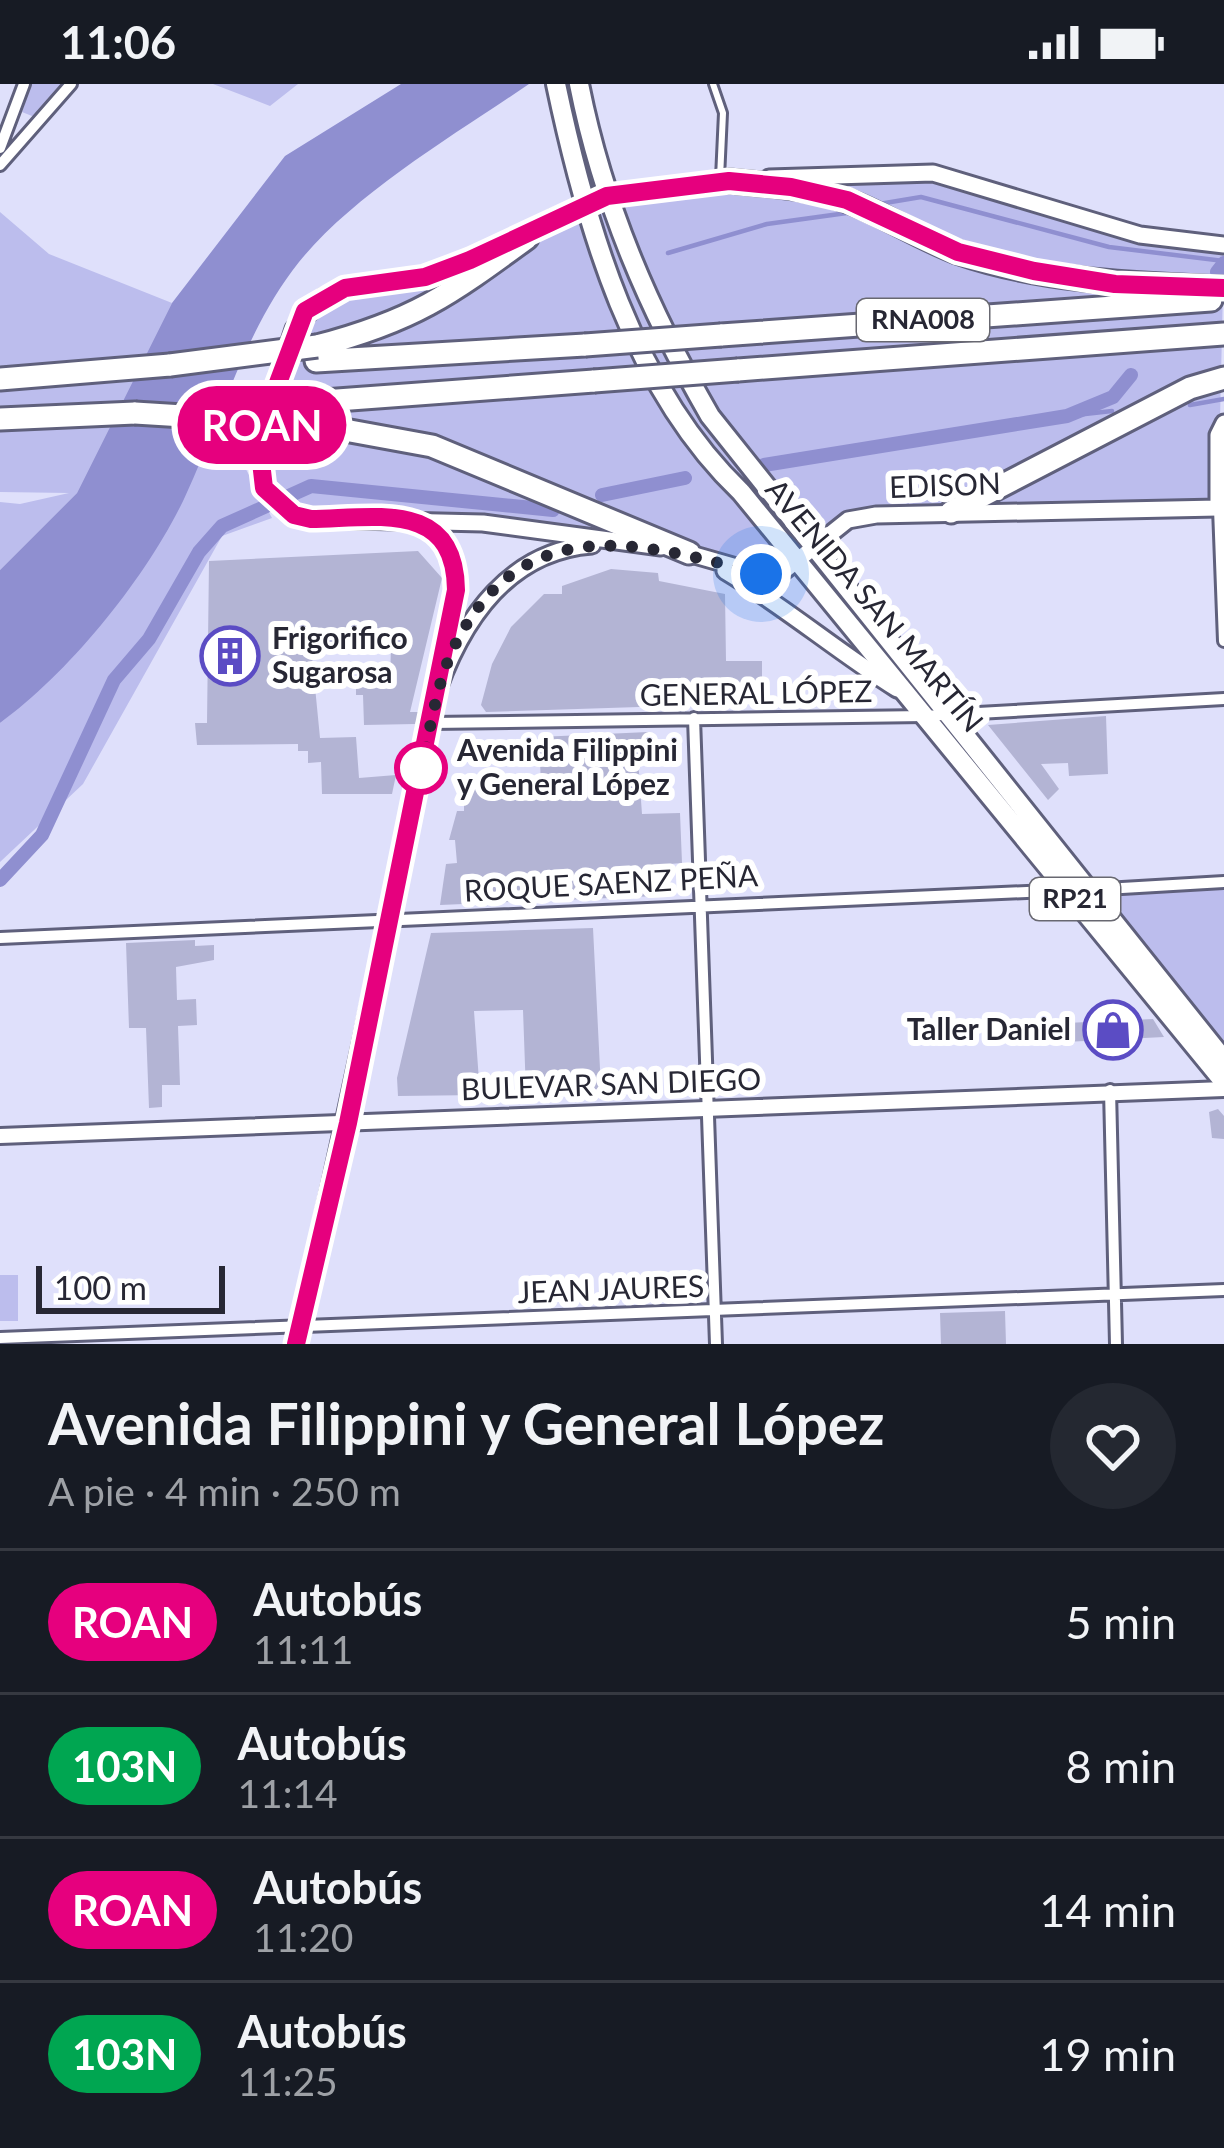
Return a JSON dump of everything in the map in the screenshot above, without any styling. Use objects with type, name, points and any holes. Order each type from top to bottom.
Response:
[{"type":"highway","name":"RNA008","points":[[724,181],[791,187],[847,200],[958,252],[1015,266],[1222,295]]},
{"type":"highway","points":[[0,379],[316,354],[434,305],[527,238]]},
{"type":"highway","name":"RNA008","points":[[316,354],[585,345],[1222,295]]},
{"type":"highway","name":"RNA008","points":[[0,418],[311,413],[594,381],[1224,334]]},
{"type":"highway","points":[[951,512],[1190,388],[1224,378]]},
{"type":"highway","name":"RNA008","points":[[311,413],[432,446],[698,556]]},
{"type":"main road","name":"AVENIDA SAN MARTÍN","points":[[556,84],[585,202],[628,321],[672,407],[706,458],[741,492],[905,694],[1224,1060]]},
{"type":"main road","name":"AVENIDA SAN MARTÍN","points":[[580,84],[607,196],[644,296],[710,416],[947,714],[1224,1086]]},
{"type":"main road","points":[[619,544],[483,523],[294,515],[264,488],[258,436],[305,311],[345,288],[425,277],[527,238],[585,202],[724,181],[864,171],[933,173],[1140,235],[1224,245]]},
{"type":"main road","points":[[1221,508],[1218,435],[1224,423]]},
{"type":"main road","name":"EDISON","points":[[619,544],[698,556],[761,574],[798,562],[848,520],[951,512],[1221,508]]},
{"type":"main road","points":[[298,1335],[348,1123],[438,689],[455,563],[435,531],[403,518]]},
{"type":"main road","points":[[438,689],[463,632],[504,580],[539,560],[579,546],[619,544]]},
{"type":"main road","points":[[698,556],[800,616],[852,660],[905,694]]},
{"type":"street","points":[[0,148],[24,84]]},
{"type":"street","points":[[0,164],[71,84]]},
{"type":"street","points":[[1221,508],[1224,641]]},
{"type":"street","name":"GENERAL LÓPEZ","points":[[431,723],[925,716],[1224,699]]},
{"type":"street","points":[[694,718],[716,1344]]},
{"type":"street","name":"ROQUE SAENZ PEÑA","points":[[0,938],[1224,882]]},
{"type":"street","name":"BULEVAR SAN DIEGO","points":[[0,1136],[1224,1086]]},
{"type":"street","points":[[1110,1090],[1116,1344]]},
{"type":"street","name":"JEAN JAURES","points":[[0,1339],[298,1335],[715,1310],[1224,1290]]},
{"type":"lane","points":[[713,84],[723,113],[724,181]]},
{"type":"shaded area","points":[[31,84],[62,84],[37,118],[22,112]]},
{"type":"shaded area","points":[[213,84],[298,84],[270,106]]},
{"type":"shaded area","points":[[401,84],[529,84],[377,189],[299,262],[248,346],[184,499],[149,560],[79,651],[0,723],[0,570],[77,493],[172,303],[285,156]]},
{"type":"shaded area","points":[[933,173],[1140,235],[1224,245],[1218,508],[848,520],[784,571],[483,523],[311,519],[279,503],[258,463],[294,329],[324,297],[425,277],[607,196]]},
{"type":"shaded area","points":[[0,212],[49,254],[172,303],[77,493],[0,570],[0,502],[20,504],[69,493],[0,492]]},
{"type":"shaded area","points":[[241,460],[272,518],[222,536],[83,784],[0,862],[0,723],[52,674],[110,603],[163,528],[198,465]]},
{"type":"shaded area","points":[[1224,885],[1224,1043],[1100,895]]},
{"type":"shaded area","points":[[0,1275],[18,1275],[18,1321],[0,1321]]},
{"type":"building","name":"Frigorifico Sugarosa","points":[[418,551],[442,578],[410,712],[420,712],[415,724],[364,725],[363,695],[356,695],[356,685],[390,684],[391,644],[311,646],[320,738],[356,737],[359,778],[396,775],[392,794],[322,794],[321,762],[308,763],[308,751],[298,751],[298,744],[197,745],[195,723],[207,723],[209,561]]},
{"type":"building","points":[[611,569],[658,573],[659,581],[725,594],[726,661],[762,661],[762,703],[486,712],[481,705],[492,664],[511,627],[544,594],[562,594],[562,586]]},
{"type":"building","points":[[1106,716],[1108,774],[1069,776],[1068,763],[1041,764],[1059,789],[1048,800],[988,725]]},
{"type":"building","points":[[648,732],[648,744],[637,745],[642,814],[680,813],[682,863],[657,865],[657,896],[440,905],[446,864],[457,863],[455,840],[449,840],[457,811],[464,811],[464,790],[541,786],[539,737]]},
{"type":"building","points":[[593,928],[601,1089],[526,1093],[523,1010],[474,1011],[480,1095],[398,1096],[397,1078],[431,933]]},
{"type":"building","points":[[195,940],[195,946],[214,945],[214,960],[176,967],[177,1000],[196,999],[197,1025],[178,1026],[180,1085],[162,1085],[162,1107],[149,1108],[146,1028],[129,1028],[126,943]]},
{"type":"building","name":"Taller Daniel","points":[[1153,1019],[1164,1037],[1065,1042],[1066,1023]]},
{"type":"building","points":[[1218,1109],[1224,1116],[1224,1139],[1212,1138],[1209,1112]]},
{"type":"building","points":[[1005,1311],[1006,1344],[941,1344],[940,1313]]},
{"type":"waterway","points":[[873,205],[921,197],[1109,247],[1224,261]]},
{"type":"waterway","points":[[668,253],[767,224],[854,212]]},
{"type":"waterway","points":[[1217,272],[1224,263]]},
{"type":"waterway","points":[[764,465],[1067,416],[1113,397],[1131,375]]},
{"type":"waterway","points":[[1190,405],[1224,399]]},
{"type":"waterway","points":[[1067,416],[1112,411]]},
{"type":"waterway","points":[[602,495],[685,478]]},
{"type":"waterway","points":[[0,880],[42,835],[114,680],[149,639],[199,552],[222,526],[311,486],[553,510]]},
{"type":"bus line","name":"ROAN","points":[[296,1344],[348,1123],[456,590],[455,563],[447,544],[421,523],[403,518],[311,519],[294,515],[264,488],[258,436],[294,329],[305,311],[345,288],[425,277],[527,238],[585,202],[661,187],[729,181],[791,187],[847,200],[958,252],[1034,271],[1115,284],[1224,288]]},
{"type":"place","name":"Frigorifico Sugarosa","points":[[230,656]]},
{"type":"place","name":"Avenida Filippini y General López","points":[[421,768]]},
{"type":"place","name":"Taller Daniel","points":[[1113,1030]]},
{"type":"route","points":[[421,768],[438,689],[454,646],[504,580],[539,560],[579,546],[651,545],[761,574]]}]
